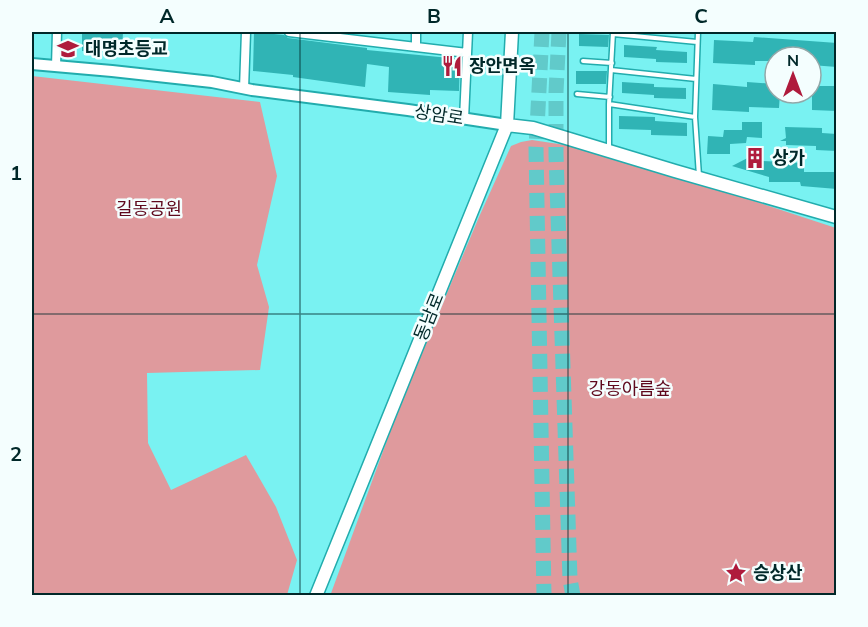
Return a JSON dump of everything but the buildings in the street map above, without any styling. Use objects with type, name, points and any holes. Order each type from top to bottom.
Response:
[{"type":"main road","name":"동남로","points":[[316,596],[507,125],[512,32]]},
{"type":"main road","name":"상암로","points":[[507,125],[533,128],[837,217]]},
{"type":"street","points":[[56,66],[57,32]]},
{"type":"street","points":[[244,89],[246,32]]},
{"type":"street","points":[[289,32],[360,36],[416,47],[467,53]]},
{"type":"street","points":[[416,32],[416,47]]},
{"type":"street","points":[[464,119],[468,32]]},
{"type":"street","name":"상암로","points":[[32,64],[212,82],[244,89],[507,125]]},
{"type":"lane","points":[[698,32],[695,117],[699,177]]},
{"type":"lane","points":[[609,148],[613,33],[697,42]]},
{"type":"lane","points":[[583,61],[612,63]]},
{"type":"lane","points":[[611,70],[696,79]]},
{"type":"lane","points":[[577,94],[610,97]]},
{"type":"lane","points":[[609,104],[695,117]]},
{"type":"green space","name":"길동공원","points":[[32,76],[260,102],[277,176],[257,265],[269,307],[260,370],[147,373],[148,443],[171,490],[246,455],[276,507],[297,560],[287,595],[32,595]]},
{"type":"green space","name":"강동아름숲","points":[[532,140],[572,146],[675,175],[836,228],[836,595],[330,596],[400,405],[479,217],[511,146]]},
{"type":"tunnel","points":[[542,32],[536,148],[544,596]]},
{"type":"tunnel","points":[[559,32],[556,154],[570,579],[573,596]]},
{"type":"place","name":"대명초등교","points":[[68,49]]},
{"type":"place","name":"장안면옥","points":[[452,66]]},
{"type":"place","name":"상가","points":[[755,158]]},
{"type":"place","name":"승상산","points":[[736,573]]}]
